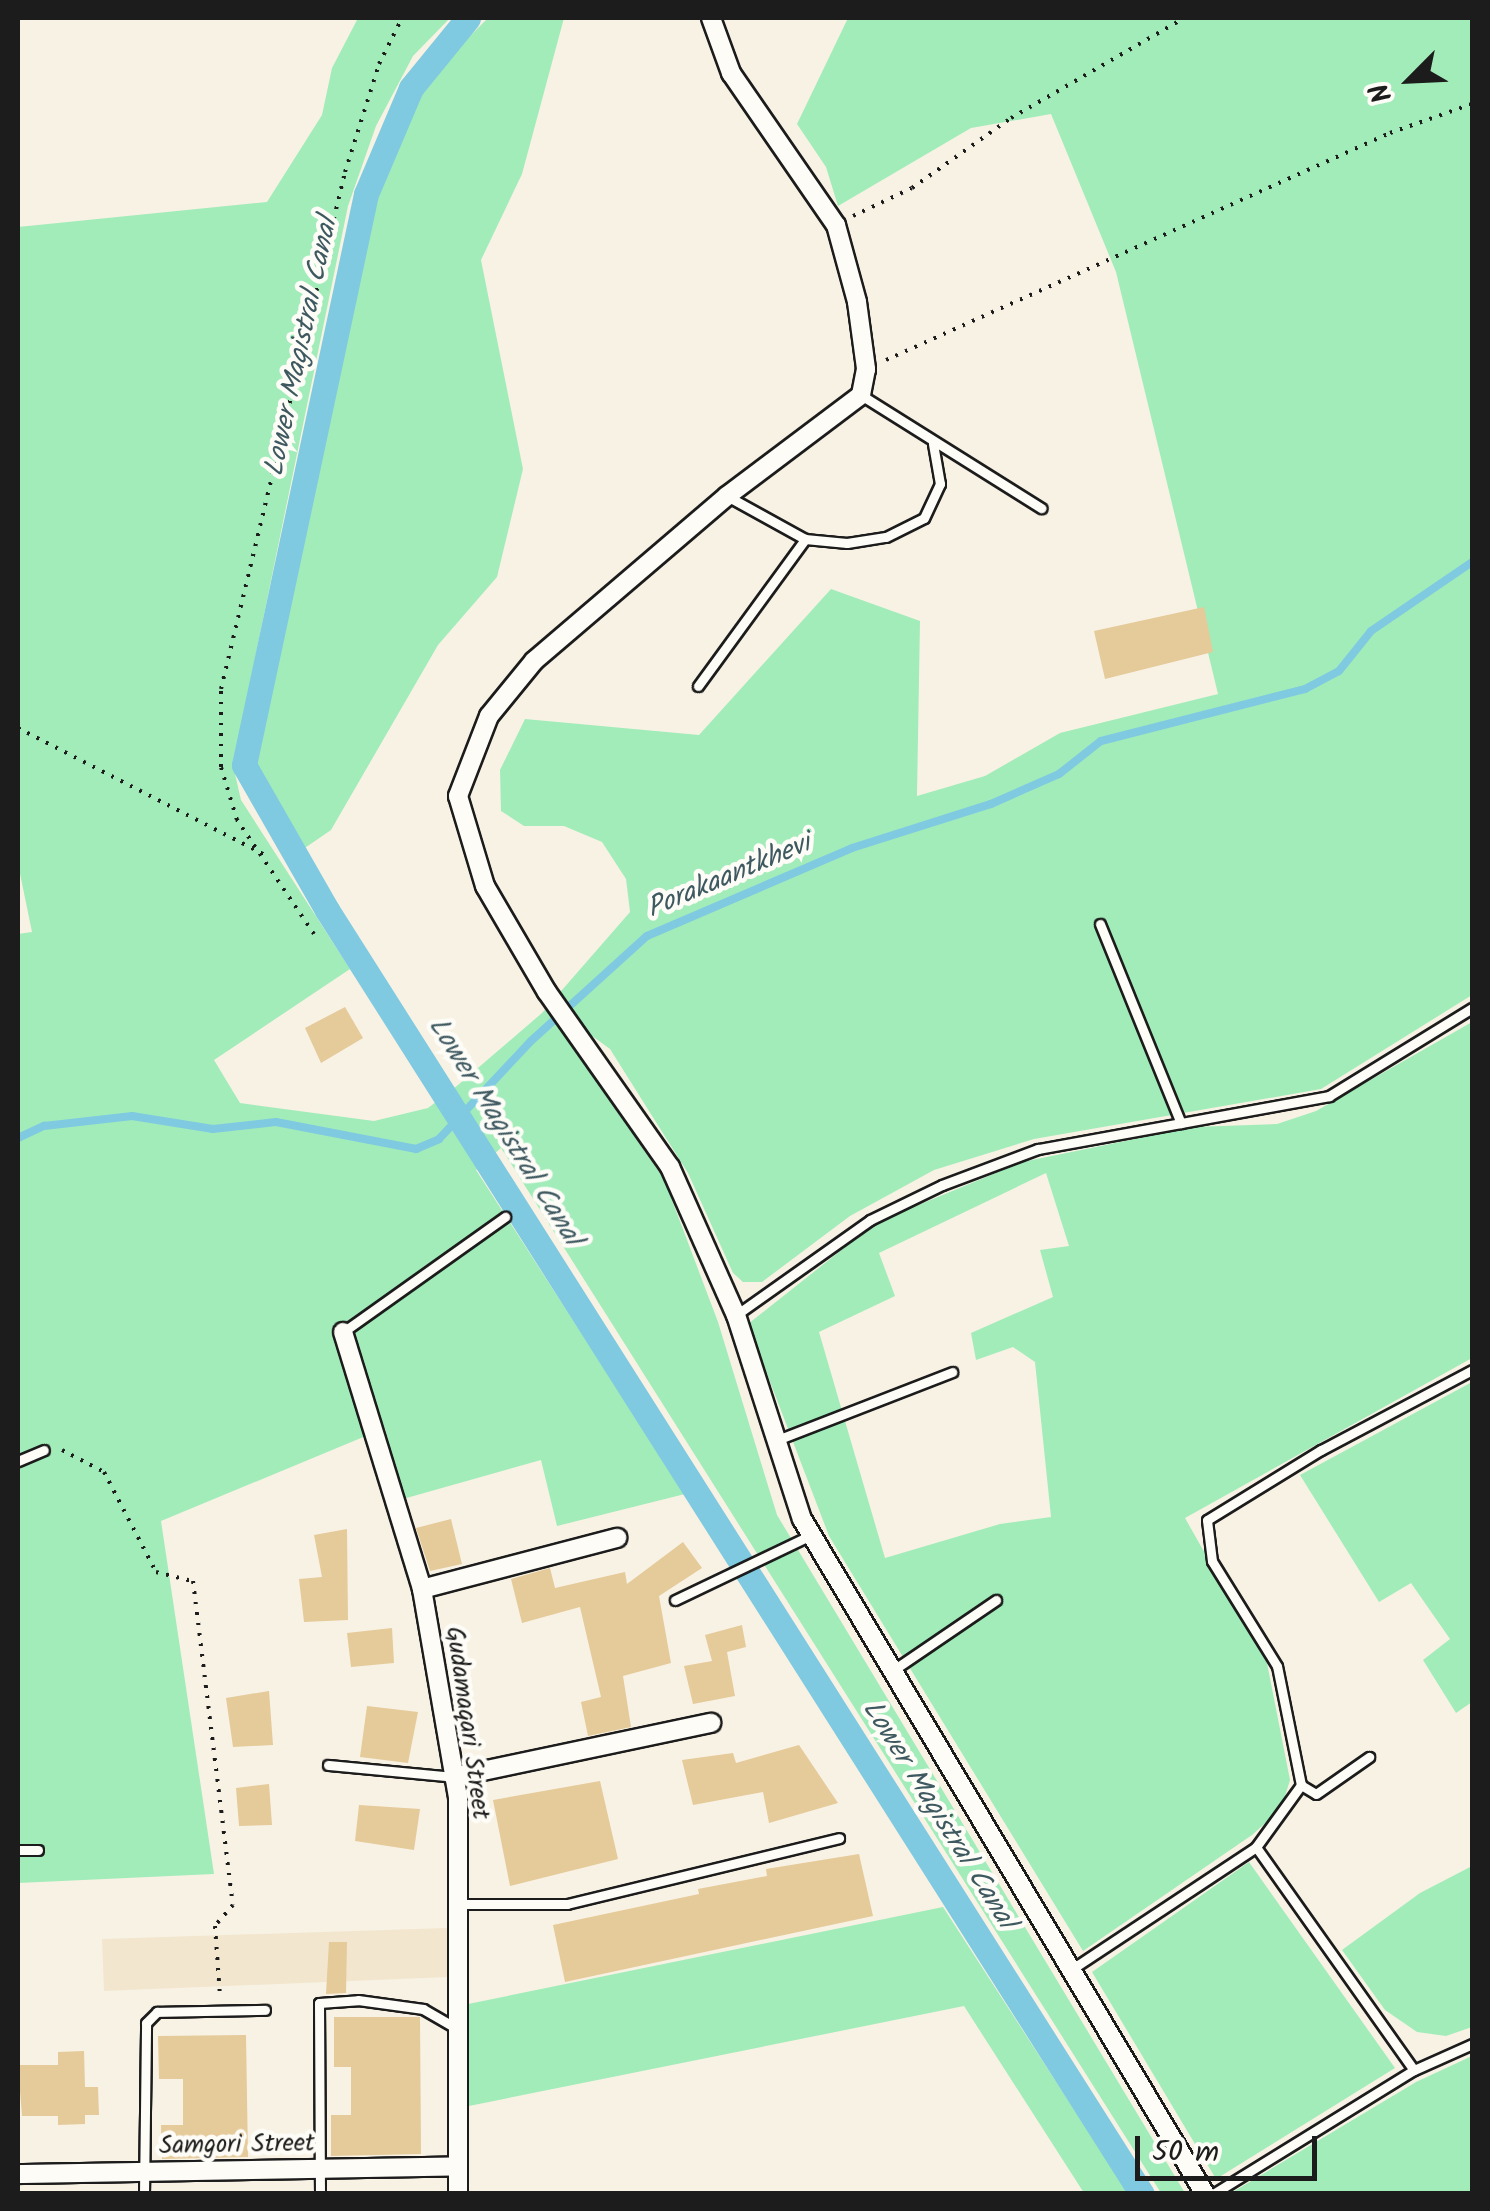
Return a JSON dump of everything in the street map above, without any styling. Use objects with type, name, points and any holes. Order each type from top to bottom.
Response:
[{"type":"street","points":[[712,18],[732,73],[836,224],[866,369],[861,395],[727,496],[534,661],[489,716],[469,756],[458,796],[484,886],[546,992],[670,1167],[736,1315],[774,1441],[811,1534],[1205,2194]]},
{"type":"street","name":"Gudamaqari Street","points":[[343,1332],[422,1589],[454,1777],[458,2194]]},
{"type":"street","points":[[422,1589],[617,1538]]},
{"type":"street","points":[[454,1777],[711,1723]]},
{"type":"street","name":"Samgori Street","points":[[18,2174],[457,2166]]},
{"type":"lane","points":[[861,395],[912,423],[933,444],[1041,508]]},
{"type":"lane","points":[[727,496],[804,539],[847,543],[886,537],[924,518],[940,484],[933,444]]},
{"type":"lane","points":[[698,686],[804,539]]},
{"type":"lane","points":[[1100,924],[1182,1123]]},
{"type":"lane","points":[[736,1315],[870,1220],[942,1185],[1038,1149],[1329,1096],[1472,1008]]},
{"type":"lane","points":[[343,1332],[505,1217]]},
{"type":"lane","points":[[1072,1970],[1256,1846],[1300,1785],[1277,1666],[1212,1561],[1207,1520],[1321,1450],[1472,1370]]},
{"type":"lane","points":[[774,1441],[952,1372]]},
{"type":"lane","points":[[18,1461],[44,1450]]},
{"type":"lane","points":[[676,1600],[723,1581],[811,1534]]},
{"type":"lane","points":[[892,1671],[996,1600]]},
{"type":"lane","points":[[1300,1785],[1316,1794],[1369,1757]]},
{"type":"lane","points":[[328,1764],[454,1777]]},
{"type":"lane","points":[[458,1904],[567,1904],[839,1838]]},
{"type":"lane","points":[[1256,1846],[1414,2070]]},
{"type":"lane","points":[[18,1850],[38,1850]]},
{"type":"lane","points":[[320,2194],[318,2003],[423,2009],[458,2029]]},
{"type":"lane","points":[[144,2194],[146,2023],[157,2012],[265,2010]]},
{"type":"lane","points":[[1214,2194],[1414,2070],[1472,2044]]},
{"type":"path","points":[[314,934],[268,856],[237,820],[221,767],[221,688],[346,172],[379,64],[402,18]]},
{"type":"path","points":[[836,224],[912,188],[1011,118],[1184,18]]},
{"type":"path","points":[[866,369],[1390,133],[1472,104]]},
{"type":"path","points":[[18,728],[268,856]]},
{"type":"path","points":[[44,1450],[89,1459],[104,1472],[156,1572],[193,1581],[233,1905],[214,1926],[221,2011]]},
{"type":"shaded area","points":[[447,1928],[448,1977],[104,1991],[102,1939]]},
{"type":"green space","points":[[358,18],[450,18],[413,56],[376,126],[348,206],[233,765],[241,800],[350,969],[214,1060],[240,1103],[374,1121],[428,1108],[458,1085],[542,1013],[630,912],[626,879],[602,842],[564,826],[524,826],[501,811],[500,770],[525,719],[699,735],[831,589],[920,621],[917,796],[985,776],[1060,733],[1218,694],[1116,272],[1051,114],[971,128],[838,206],[826,167],[797,124],[848,18],[1472,18],[1472,995],[1321,1089],[1034,1139],[934,1170],[850,1216],[762,1282],[743,1282],[733,1273],[688,1173],[610,1049],[584,1030],[569,1042],[664,1179],[718,1322],[777,1515],[1185,2193],[1161,2193],[501,1148],[476,1170],[685,1494],[557,1526],[541,1460],[403,1499],[385,1428],[161,1521],[214,1874],[18,1883],[18,934],[32,932],[18,864],[18,227],[267,202],[322,115],[332,68]]},
{"type":"green space","points":[[488,18],[564,18],[522,174],[481,260],[523,469],[497,577],[438,645],[331,830],[299,852],[258,786],[252,756],[364,237],[390,139],[426,80]]},
{"type":"green space","points":[[1472,1022],[1472,1358],[1185,1518],[1267,1663],[1290,1780],[1281,1809],[1252,1835],[1083,1951],[829,1536],[748,1324],[868,1229],[1022,1162],[1194,1127],[1277,1124],[1316,1111]],"holes":[[[1046,1173],[1069,1246],[1040,1250],[1053,1297],[971,1333],[976,1360],[1013,1347],[1035,1362],[1051,1517],[1000,1524],[885,1558],[819,1332],[895,1296],[879,1253]]]},
{"type":"green space","points":[[1472,1382],[1472,1702],[1456,1713],[1423,1660],[1450,1639],[1411,1583],[1379,1602],[1300,1475]]},
{"type":"green space","points":[[1249,1862],[1395,2068],[1216,2179],[1092,1972]]},
{"type":"green space","points":[[1472,1866],[1472,2027],[1446,2036],[1417,2032],[1385,2010],[1342,1950],[1420,1893]]},
{"type":"green space","points":[[943,1907],[1128,2193],[1084,2193],[964,2006],[469,2106],[468,2004]]},
{"type":"green space","points":[[1472,2056],[1472,2193],[1231,2193],[1416,2082]]},
{"type":"building","points":[[1204,607],[1213,652],[1105,679],[1094,631]]},
{"type":"building","points":[[345,1007],[363,1038],[321,1063],[305,1028]]},
{"type":"building","points":[[451,1519],[462,1564],[430,1571],[416,1528]]},
{"type":"building","points":[[347,1529],[348,1620],[304,1622],[299,1579],[322,1577],[314,1535]]},
{"type":"building","points":[[683,1542],[702,1568],[659,1596],[671,1663],[623,1676],[631,1727],[588,1736],[581,1702],[601,1697],[580,1607],[522,1623],[511,1579],[550,1568],[555,1588],[625,1572],[627,1584]]},
{"type":"building","points":[[742,1625],[746,1647],[727,1652],[735,1696],[693,1704],[684,1666],[712,1661],[705,1635]]},
{"type":"building","points":[[392,1628],[394,1663],[351,1667],[347,1633]]},
{"type":"building","points":[[269,1691],[273,1745],[233,1747],[226,1698]]},
{"type":"building","points":[[367,1706],[418,1712],[408,1763],[360,1757]]},
{"type":"building","points":[[799,1745],[838,1803],[769,1823],[763,1792],[693,1805],[682,1760],[733,1753],[736,1763]]},
{"type":"building","points":[[600,1781],[618,1859],[510,1886],[493,1800]]},
{"type":"building","points":[[269,1784],[272,1825],[239,1826],[236,1788]]},
{"type":"building","points":[[359,1805],[420,1809],[414,1850],[355,1841]]},
{"type":"building","points":[[859,1854],[873,1916],[565,1982],[553,1925],[699,1894],[698,1889],[767,1876],[766,1869]]},
{"type":"building","points":[[329,1942],[347,1942],[346,1993],[326,1994]]},
{"type":"building","points":[[334,2017],[420,2017],[421,2154],[331,2156],[331,2115],[351,2115],[351,2067],[334,2067]]},
{"type":"building","points":[[246,2035],[248,2157],[162,2159],[161,2125],[183,2125],[183,2079],[159,2079],[158,2036]]},
{"type":"building","points":[[84,2051],[85,2087],[98,2087],[99,2115],[85,2115],[85,2124],[58,2125],[58,2116],[22,2116],[18,2065],[58,2065],[58,2052]]},
{"type":"waterway","name":"Lower Magistral Canal","points":[[468,18],[411,88],[366,194],[244,765],[327,910],[1142,2194]]},
{"type":"waterway","name":"Porakaantkhevi","points":[[18,1138],[44,1126],[132,1116],[213,1129],[276,1122],[416,1149],[439,1139],[531,1041],[647,936],[852,848],[991,804],[1059,774],[1101,741],[1305,689],[1339,671],[1371,631],[1472,562]]}]
